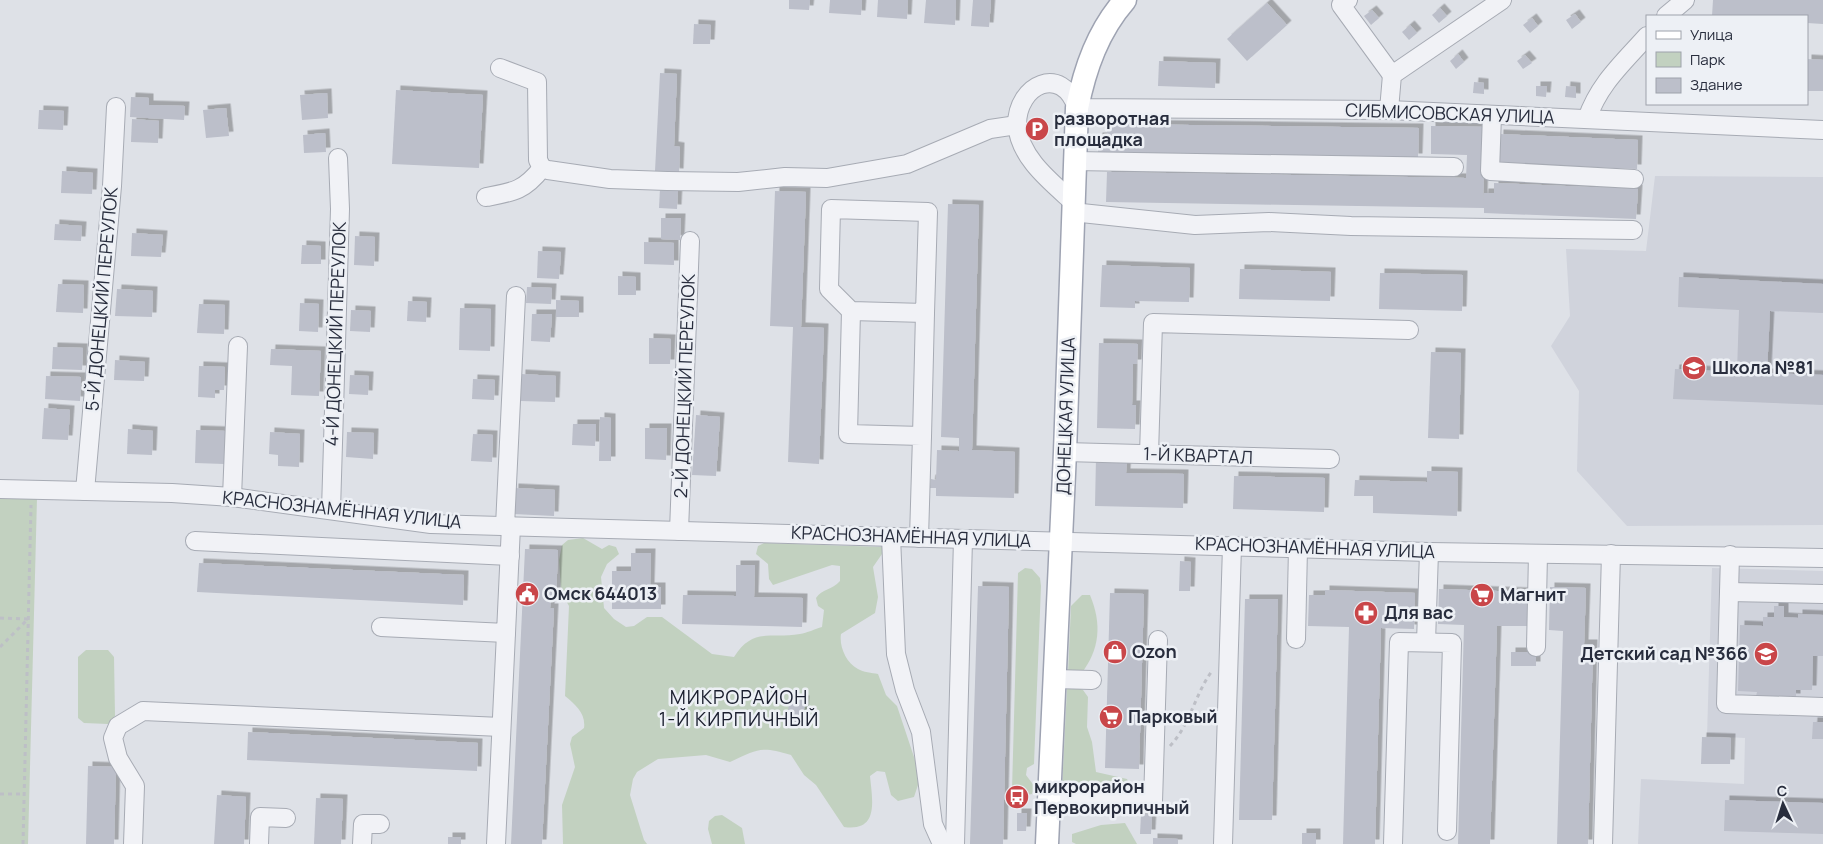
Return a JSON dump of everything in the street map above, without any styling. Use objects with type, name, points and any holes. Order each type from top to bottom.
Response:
[{"type":"main road","name":"ДОНЕЦКАЯ УЛИЦА","points":[[1047,844],[1066,452],[1072,207],[1077,108],[1084,73],[1098,40],[1125,0]]},
{"type":"street","points":[[1348,0],[1341,5],[1392,75],[1389,110]]},
{"type":"street","points":[[1392,75],[1502,0]]},
{"type":"street","points":[[1667,15],[1685,0]]},
{"type":"street","points":[[1587,119],[1594,99],[1604,83],[1646,37]]},
{"type":"street","points":[[500,68],[537,82],[538,160],[542,168]]},
{"type":"street","points":[[1077,108],[1073,94],[1061,85],[1046,83],[1032,88],[1022,101],[1017,113],[1018,138],[1025,152],[1072,207],[1195,225],[1269,222],[1351,226],[1633,230]]},
{"type":"street","name":"5-Й ДОНЕЦКИЙ ПЕРЕУЛОК","points":[[85,491],[112,186],[116,107]]},
{"type":"street","name":"СИБМИСОВСКАЯ УЛИЦА","points":[[1077,108],[1389,110],[1823,130]]},
{"type":"street","points":[[1492,115],[1490,171],[1634,179]]},
{"type":"street","points":[[542,168],[610,179],[638,180],[738,182],[785,177],[827,178],[907,164],[990,129],[1018,125]]},
{"type":"street","name":"4-Й ДОНЕЦКИЙ ПЕРЕУЛОК","points":[[331,510],[340,209],[338,158]]},
{"type":"street","points":[[1074,162],[1454,167]]},
{"type":"street","points":[[486,196],[514,192],[530,183],[542,168]]},
{"type":"street","points":[[919,538],[928,212],[831,209],[829,289],[852,311],[925,313]]},
{"type":"street","name":"2-Й ДОНЕЦКИЙ ПЕРЕУЛОК","points":[[679,531],[690,241]]},
{"type":"street","points":[[496,844],[510,556],[508,526],[516,296]]},
{"type":"street","points":[[852,311],[848,434],[922,436]]},
{"type":"street","points":[[1149,454],[1153,323],[1409,330]]},
{"type":"street","points":[[232,497],[238,346]]},
{"type":"street","name":"1-Й КВАРТАЛ","points":[[1066,452],[1330,459]]},
{"type":"street","name":"КРАСНОЗНАМЁННАЯ УЛИЦА","points":[[0,489],[172,493],[232,497],[431,524],[1429,552],[1730,555],[1823,558]]},
{"type":"street","points":[[891,537],[896,654],[905,690],[921,732],[934,824],[942,844]]},
{"type":"street","points":[[955,844],[963,539]]},
{"type":"street","points":[[195,541],[510,556]]},
{"type":"street","points":[[1223,844],[1232,546]]},
{"type":"street","points":[[1296,639],[1298,548]]},
{"type":"street","points":[[1426,642],[1429,552]]},
{"type":"street","points":[[1536,647],[1538,554]]},
{"type":"street","points":[[1603,844],[1611,554]]},
{"type":"street","points":[[1730,555],[1726,704],[1823,707]]},
{"type":"street","points":[[1729,592],[1823,594]]},
{"type":"street","points":[[381,627],[506,633]]},
{"type":"street","points":[[1049,799],[1153,802],[1158,640]]},
{"type":"street","points":[[1393,844],[1399,642],[1452,643],[1447,832]]},
{"type":"street","points":[[1055,679],[1092,680]]},
{"type":"street","points":[[133,844],[135,786],[118,758],[113,738],[118,726],[143,710],[501,727]]},
{"type":"street","points":[[259,844],[260,817],[286,818]]},
{"type":"street","points":[[362,844],[363,824],[380,824]]},
{"type":"path","points":[[23,844],[31,504]]},
{"type":"path","points":[[0,618],[28,618]]},
{"type":"path","points":[[0,647],[28,618]]},
{"type":"path","points":[[1154,759],[1172,744],[1189,716],[1203,684],[1216,666],[1229,654]]},
{"type":"path","points":[[0,794],[24,794]]},
{"type":"shaded area","name":"Школа №81","points":[[1655,176],[1823,177],[1823,525],[1627,526],[1577,471],[1579,391],[1551,346],[1570,316],[1566,249],[1646,251]]},
{"type":"shaded area","points":[[1712,568],[1823,571],[1823,844],[1638,844],[1641,779],[1744,784],[1745,738],[1707,736]]},
{"type":"green space","points":[[0,496],[37,498],[28,844],[0,844]]},
{"type":"green space","points":[[583,538],[602,549],[609,545],[616,547],[619,554],[607,564],[601,577],[604,608],[614,619],[626,627],[634,626],[647,617],[662,617],[712,654],[734,657],[748,641],[755,638],[800,634],[822,627],[824,610],[818,606],[816,598],[840,581],[840,566],[832,565],[773,585],[769,579],[768,564],[756,554],[758,546],[764,543],[883,547],[882,554],[873,567],[878,597],[875,613],[841,634],[841,644],[844,654],[850,663],[862,671],[878,674],[886,695],[897,706],[917,766],[919,782],[914,797],[898,801],[891,795],[885,772],[877,771],[870,776],[872,804],[869,819],[864,824],[856,827],[844,827],[816,785],[804,775],[791,755],[772,750],[760,750],[730,762],[706,755],[658,759],[637,772],[633,779],[630,795],[644,840],[647,844],[563,844],[562,805],[575,767],[570,744],[572,737],[584,728],[584,723],[582,714],[565,696],[569,606],[561,592],[559,560],[562,545],[568,540]]},
{"type":"green space","points":[[1025,568],[1032,569],[1040,578],[1041,586],[1034,764],[1027,768],[1026,775],[1035,787],[1032,794],[1017,797],[1012,790],[1018,573]]},
{"type":"green space","points":[[1082,595],[1090,595],[1096,616],[1097,636],[1092,655],[1081,674],[1068,674],[1071,606]]},
{"type":"green space","points":[[86,650],[108,650],[114,657],[115,716],[108,724],[84,723],[78,718],[78,657]]},
{"type":"green space","points":[[1076,687],[1083,690],[1088,697],[1087,727],[1092,742],[1096,772],[1127,779],[1132,789],[1127,796],[1062,789],[1067,688]]},
{"type":"green space","points":[[722,815],[742,828],[745,844],[712,844],[708,829],[709,821],[715,816]]},
{"type":"green space","points":[[1125,823],[1137,844],[1076,844],[1072,842],[1072,834],[1101,825]]},
{"type":"building","points":[[789,0],[810,0],[809,10],[789,9]]},
{"type":"building","points":[[830,0],[862,0],[861,15],[829,13]]},
{"type":"building","points":[[878,0],[908,0],[907,19],[877,17]]},
{"type":"building","points":[[926,0],[956,0],[955,25],[924,23]]},
{"type":"building","points":[[973,0],[991,0],[989,27],[971,26]]},
{"type":"building","points":[[1713,0],[1823,0],[1823,24],[1808,23],[1808,15],[1712,15]]},
{"type":"building","points":[[1267,3],[1287,25],[1247,61],[1227,39]]},
{"type":"building","points":[[1440,8],[1447,16],[1439,23],[1432,15]]},
{"type":"building","points":[[1372,10],[1379,18],[1371,25],[1364,16]]},
{"type":"building","points":[[1575,14],[1581,22],[1572,29],[1566,20]]},
{"type":"building","points":[[1532,18],[1538,26],[1530,33],[1523,25]]},
{"type":"building","points":[[694,24],[711,25],[710,44],[693,44]]},
{"type":"building","points":[[1410,25],[1417,33],[1409,40],[1402,32]]},
{"type":"building","points":[[1458,54],[1464,62],[1456,69],[1450,61]]},
{"type":"building","points":[[1525,55],[1532,63],[1523,69],[1517,61]]},
{"type":"building","points":[[1808,59],[1823,60],[1823,91],[1808,91]]},
{"type":"building","points":[[1159,61],[1216,63],[1215,88],[1158,86]]},
{"type":"building","points":[[660,73],[677,74],[674,146],[680,147],[679,173],[655,171]]},
{"type":"building","points":[[1474,82],[1484,83],[1484,94],[1473,93]]},
{"type":"building","points":[[1536,86],[1547,86],[1546,97],[1536,96]]},
{"type":"building","points":[[1566,86],[1576,87],[1576,98],[1565,97]]},
{"type":"building","points":[[396,90],[483,95],[479,168],[392,164]]},
{"type":"building","points":[[327,93],[328,118],[302,120],[300,95]]},
{"type":"building","points":[[131,97],[149,98],[149,105],[185,106],[184,120],[130,117]]},
{"type":"building","points":[[226,108],[229,136],[206,138],[203,110]]},
{"type":"building","points":[[39,110],[64,111],[63,130],[38,129]]},
{"type":"building","points":[[132,119],[159,121],[158,143],[131,142]]},
{"type":"building","points":[[1107,124],[1419,128],[1418,158],[1098,153],[1098,137],[1107,137]]},
{"type":"building","points":[[1431,126],[1485,127],[1483,201],[1484,193],[1494,193],[1494,183],[1638,189],[1636,219],[1484,213],[1484,208],[1106,202],[1107,172],[1466,178],[1467,155],[1431,154]]},
{"type":"building","points":[[325,133],[326,152],[304,153],[303,135]]},
{"type":"building","points":[[1499,134],[1638,140],[1637,169],[1498,163]]},
{"type":"building","points":[[62,171],[93,173],[92,194],[61,193]]},
{"type":"building","points":[[660,188],[678,189],[677,209],[659,208]]},
{"type":"building","points":[[775,191],[806,192],[801,327],[824,328],[819,464],[788,462],[793,327],[770,326]]},
{"type":"building","points":[[948,204],[979,205],[972,450],[1015,452],[1014,498],[936,496],[936,488],[930,488],[931,479],[936,480],[937,450],[959,451],[959,438],[941,437]]},
{"type":"building","points":[[661,218],[681,218],[680,240],[661,239]]},
{"type":"building","points":[[55,224],[82,226],[81,241],[54,240]]},
{"type":"building","points":[[132,233],[163,235],[161,257],[131,256]]},
{"type":"building","points":[[355,236],[375,237],[374,266],[354,265]]},
{"type":"building","points":[[644,242],[674,243],[674,265],[644,264]]},
{"type":"building","points":[[302,245],[321,246],[321,264],[301,264]]},
{"type":"building","points":[[538,251],[561,252],[559,279],[537,278]]},
{"type":"building","points":[[1102,265],[1190,268],[1189,302],[1135,301],[1135,308],[1100,307]]},
{"type":"building","points":[[1240,269],[1331,272],[1330,301],[1239,299]]},
{"type":"building","points":[[1380,273],[1463,275],[1462,311],[1379,309]]},
{"type":"building","points":[[618,276],[636,277],[636,295],[618,295]]},
{"type":"building","name":"Школа №81","points":[[1679,277],[1823,284],[1823,313],[1770,311],[1767,373],[1823,375],[1823,405],[1673,399],[1675,369],[1737,372],[1739,310],[1678,307]]},
{"type":"building","points":[[58,284],[84,285],[83,313],[56,312]]},
{"type":"building","points":[[527,287],[552,288],[551,304],[526,303]]},
{"type":"building","points":[[117,289],[153,291],[152,317],[115,316]]},
{"type":"building","points":[[556,300],[579,301],[579,317],[556,317]]},
{"type":"building","points":[[408,301],[427,302],[426,322],[407,321]]},
{"type":"building","points":[[300,303],[319,304],[318,332],[299,331]]},
{"type":"building","points":[[199,304],[225,305],[224,334],[197,333]]},
{"type":"building","points":[[460,308],[491,309],[490,351],[459,350]]},
{"type":"building","points":[[351,310],[371,311],[370,332],[350,331]]},
{"type":"building","points":[[532,314],[552,314],[550,342],[531,341]]},
{"type":"building","points":[[649,338],[671,339],[670,364],[649,364]]},
{"type":"building","points":[[1099,343],[1138,344],[1137,364],[1133,364],[1132,405],[1136,405],[1135,429],[1097,428]]},
{"type":"building","points":[[53,347],[83,348],[82,370],[52,369]]},
{"type":"building","points":[[271,349],[321,351],[319,396],[291,395],[292,366],[270,365]]},
{"type":"building","points":[[1431,352],[1461,353],[1459,439],[1428,438]]},
{"type":"building","points":[[115,360],[145,362],[144,381],[114,380]]},
{"type":"building","points":[[199,366],[225,367],[224,390],[215,390],[215,398],[198,397]]},
{"type":"building","points":[[521,374],[556,376],[555,402],[520,401]]},
{"type":"building","points":[[350,375],[369,376],[368,395],[349,394]]},
{"type":"building","points":[[46,376],[81,377],[80,401],[45,399]]},
{"type":"building","points":[[473,379],[495,380],[494,400],[472,399]]},
{"type":"building","points":[[44,408],[70,410],[68,440],[42,439]]},
{"type":"building","points":[[696,415],[720,417],[716,476],[692,475]]},
{"type":"building","points":[[600,417],[611,418],[611,461],[599,461]]},
{"type":"building","points":[[573,424],[596,424],[595,446],[572,445]]},
{"type":"building","points":[[645,428],[667,428],[666,460],[645,459]]},
{"type":"building","points":[[128,429],[153,431],[152,455],[127,454]]},
{"type":"building","points":[[196,430],[225,431],[224,464],[195,463]]},
{"type":"building","points":[[270,432],[300,434],[299,467],[278,466],[278,455],[269,454]]},
{"type":"building","points":[[347,432],[374,433],[373,459],[346,457]]},
{"type":"building","points":[[473,434],[493,435],[492,462],[471,461]]},
{"type":"building","points":[[1096,457],[1127,458],[1126,473],[1184,474],[1183,508],[1095,506]]},
{"type":"building","points":[[1427,471],[1458,472],[1457,516],[1373,513],[1373,496],[1354,496],[1355,480],[1427,482]]},
{"type":"building","points":[[1234,476],[1325,478],[1324,512],[1233,509]]},
{"type":"building","points":[[514,488],[555,490],[554,516],[513,514]]},
{"type":"building","points":[[525,549],[558,550],[556,599],[551,599],[550,608],[554,608],[542,844],[511,844]]},
{"type":"building","points":[[631,553],[651,553],[650,587],[661,587],[661,609],[612,609],[612,571],[631,571]]},
{"type":"building","points":[[1180,561],[1191,562],[1190,591],[1179,591]]},
{"type":"building","points":[[199,563],[464,575],[463,605],[197,592]]},
{"type":"building","points":[[736,565],[755,565],[754,597],[803,598],[802,627],[682,624],[683,595],[736,596]]},
{"type":"building","points":[[978,586],[1009,587],[1003,844],[970,844]]},
{"type":"building","points":[[1550,587],[1586,588],[1584,644],[1593,644],[1588,844],[1557,844],[1563,631],[1549,630]]},
{"type":"building","points":[[1439,589],[1529,592],[1528,626],[1497,626],[1490,844],[1458,844],[1464,625],[1438,624]]},
{"type":"building","points":[[1325,590],[1415,593],[1414,629],[1381,628],[1375,844],[1343,844],[1349,627],[1308,626],[1309,595],[1325,595]]},
{"type":"building","points":[[1110,593],[1144,594],[1139,769],[1105,768]]},
{"type":"building","points":[[1245,599],[1278,599],[1272,820],[1239,820]]},
{"type":"building","points":[[1774,606],[1784,606],[1784,617],[1798,618],[1798,614],[1823,615],[1823,656],[1813,656],[1812,690],[1796,690],[1796,698],[1756,696],[1757,692],[1738,691],[1740,625],[1763,626],[1763,617],[1774,617]]},
{"type":"building","points":[[1511,652],[1536,652],[1536,666],[1511,666]]},
{"type":"building","points":[[789,699],[805,700],[803,727],[787,726]]},
{"type":"building","points":[[1813,722],[1823,722],[1823,739],[1812,739]]},
{"type":"building","points":[[248,732],[478,743],[477,771],[247,760]]},
{"type":"building","points":[[1702,737],[1731,738],[1730,764],[1701,764]]},
{"type":"building","points":[[88,766],[116,767],[114,844],[86,844]]},
{"type":"building","points":[[217,795],[246,797],[244,844],[214,844]]},
{"type":"building","points":[[316,798],[343,799],[341,844],[314,844]]},
{"type":"building","points":[[1725,800],[1823,803],[1823,834],[1724,831]]},
{"type":"building","points":[[1017,813],[1027,813],[1026,831],[1017,831]]},
{"type":"building","points":[[1141,814],[1152,814],[1151,834],[1140,834]]},
{"type":"building","points":[[1302,833],[1316,833],[1316,844],[1302,844]]},
{"type":"building","points":[[448,837],[461,837],[461,844],[448,844]]},
{"type":"building","points":[[1153,838],[1178,839],[1178,844],[1153,844]]},
{"type":"place","name":"разворотная площадка","points":[[1037,129]]},
{"type":"place","name":"Школа №81","points":[[1694,368]]},
{"type":"place","name":"Омск 644013","points":[[527,594]]},
{"type":"place","name":"Магнит","points":[[1482,595]]},
{"type":"place","name":"Для вас","points":[[1366,613]]},
{"type":"place","name":"Ozon","points":[[1115,652]]},
{"type":"place","name":"Детский сад №366","points":[[1766,654]]},
{"type":"place","name":"Парковый","points":[[1111,717]]},
{"type":"place","name":"микрорайон Первокирпичный","points":[[1017,797]]},
{"type":"district","name":"МИКРОРАЙОН 1-Й КИРПИЧНЫЙ","points":[[739,708]]}]
